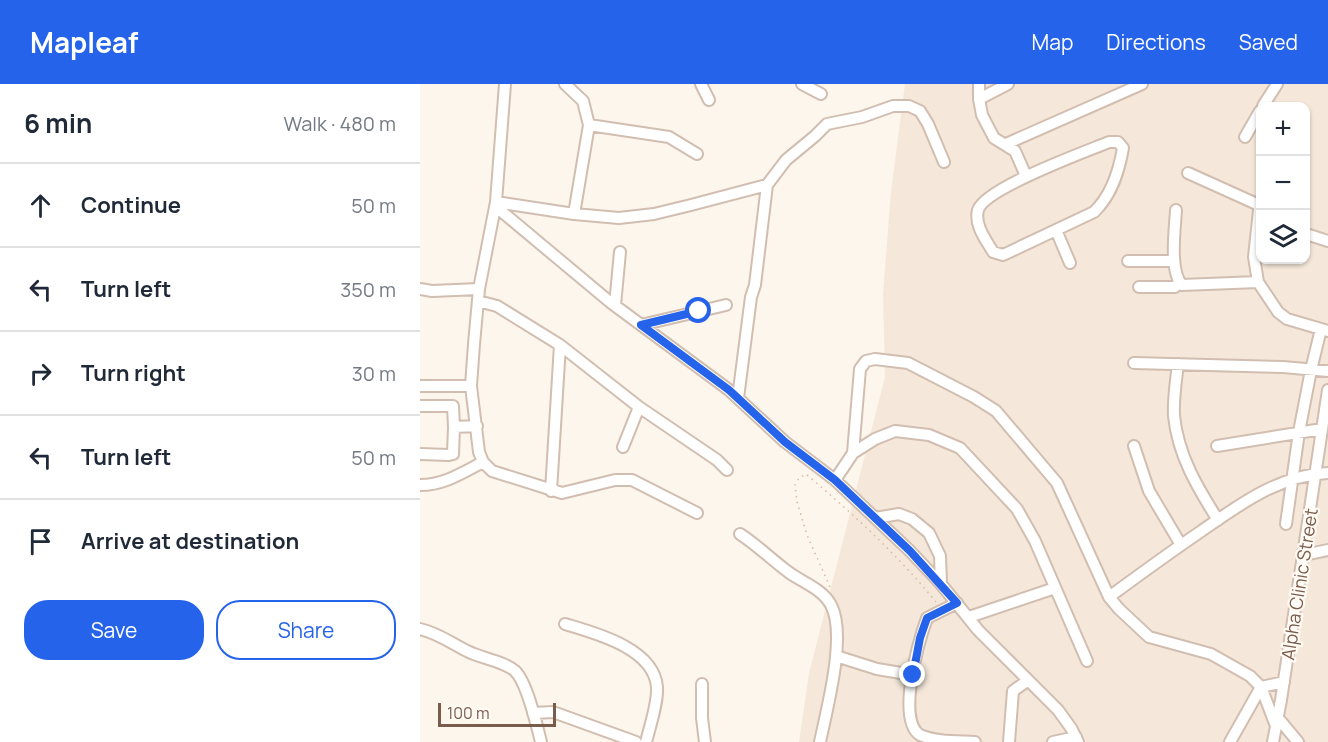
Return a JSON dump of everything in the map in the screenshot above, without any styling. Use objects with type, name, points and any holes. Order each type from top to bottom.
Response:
[{"type":"street","points":[[505,84],[496,205],[478,295],[471,386],[479,452],[483,462],[492,471],[551,491],[570,492],[615,480],[632,480],[696,513]]},
{"type":"street","points":[[565,84],[583,101],[589,125],[574,214]]},
{"type":"street","points":[[701,84],[708,100]]},
{"type":"street","points":[[802,84],[821,94]]},
{"type":"street","points":[[979,84],[982,115],[994,138],[1015,151],[1026,176]]},
{"type":"street","points":[[979,99],[1008,84]]},
{"type":"street","points":[[1006,144],[1142,84]]},
{"type":"street","points":[[1266,102],[1277,84]]},
{"type":"street","points":[[738,398],[767,185],[786,160],[827,124],[862,117],[893,106],[909,106],[920,111],[944,162]]},
{"type":"street","points":[[1245,137],[1256,118]]},
{"type":"street","points":[[589,125],[669,137],[697,154]]},
{"type":"street","points":[[1109,142],[1118,142],[1123,147],[1112,186],[1104,203],[1094,212],[1003,255],[993,252],[981,233],[977,217],[979,207],[988,197],[1026,176],[1109,142]]},
{"type":"street","points":[[1188,173],[1256,201]]},
{"type":"street","points":[[496,205],[619,218],[654,214],[767,185]]},
{"type":"street","points":[[496,205],[615,305],[738,398],[785,442],[835,480],[875,518],[941,584],[978,630],[1058,710],[1077,739],[1053,742]]},
{"type":"street","points":[[1176,210],[1174,261],[1179,282],[1182,285],[1258,282]]},
{"type":"street","points":[[1056,230],[1070,263]]},
{"type":"street","points":[[1310,236],[1328,241]]},
{"type":"street","points":[[1256,242],[1254,257],[1258,282],[1278,312],[1287,319],[1325,330],[1311,370],[1299,432],[1286,524]]},
{"type":"street","points":[[615,305],[620,252]]},
{"type":"street","points":[[1128,261],[1174,261]]},
{"type":"street","points":[[1139,287],[1175,287],[1179,282]]},
{"type":"street","points":[[420,289],[478,295],[497,306],[560,345],[639,407],[717,460],[727,470]]},
{"type":"street","points":[[641,325],[726,305]]},
{"type":"street","points":[[551,491],[560,345]]},
{"type":"street","points":[[853,453],[860,369],[866,361],[875,359],[908,363],[996,411],[1057,483],[1109,597],[1119,609],[1149,637],[1211,654],[1250,676],[1261,687],[1277,722],[1298,742]]},
{"type":"street","points":[[1134,363],[1283,367],[1328,371]]},
{"type":"street","points":[[1178,364],[1174,414],[1178,436],[1195,483],[1218,520]]},
{"type":"street","points":[[420,386],[471,386]]},
{"type":"street","name":"Alpha Clinic Street","points":[[1273,742],[1328,390]]},
{"type":"street","points":[[420,406],[475,405]]},
{"type":"street","points":[[420,454],[453,454],[455,449],[453,406]]},
{"type":"street","points":[[622,447],[639,407]]},
{"type":"street","points":[[454,427],[477,426]]},
{"type":"street","points":[[1217,446],[1322,429]]},
{"type":"street","points":[[835,480],[853,453],[875,439],[896,431],[929,435],[960,448],[1017,509],[1035,541],[1087,661]]},
{"type":"street","points":[[1134,446],[1149,491],[1181,545]]},
{"type":"street","points":[[420,485],[433,485],[453,478],[483,462]]},
{"type":"street","points":[[1109,597],[1181,545],[1264,491],[1294,478],[1328,472]]},
{"type":"street","points":[[875,518],[899,514],[912,519],[929,533],[940,556],[941,584]]},
{"type":"street","points":[[740,534],[799,580],[816,589],[831,606],[836,622],[836,656],[820,742]]},
{"type":"street","points":[[1304,555],[1328,550]]},
{"type":"street","points":[[969,617],[1055,588]]},
{"type":"street","points":[[957,603],[927,618],[920,638],[909,700],[911,722],[918,733],[933,740],[975,742]]},
{"type":"street","points":[[565,624],[604,635],[635,652],[652,670],[657,687],[646,742]]},
{"type":"street","points":[[420,629],[515,671],[533,713],[541,742]]},
{"type":"street","points":[[836,656],[877,669],[913,675]]},
{"type":"street","points":[[1009,742],[1013,691],[1028,681]]},
{"type":"street","points":[[1230,742],[1261,687],[1284,682]]},
{"type":"street","points":[[702,684],[705,742]]},
{"type":"street","points":[[533,713],[553,712],[636,742]]},
{"type":"path","points":[[831,606],[830,583],[807,535],[797,502],[795,485],[800,477],[806,474],[861,521],[911,572],[942,610]]},
{"type":"shaded area","points":[[905,84],[1328,84],[1328,742],[799,742],[809,673],[885,377],[883,294],[891,191]]},
{"type":"route","points":[[699,311],[641,325],[729,390],[785,442],[835,480],[910,551],[957,603],[927,618],[920,638],[913,675]]}]
